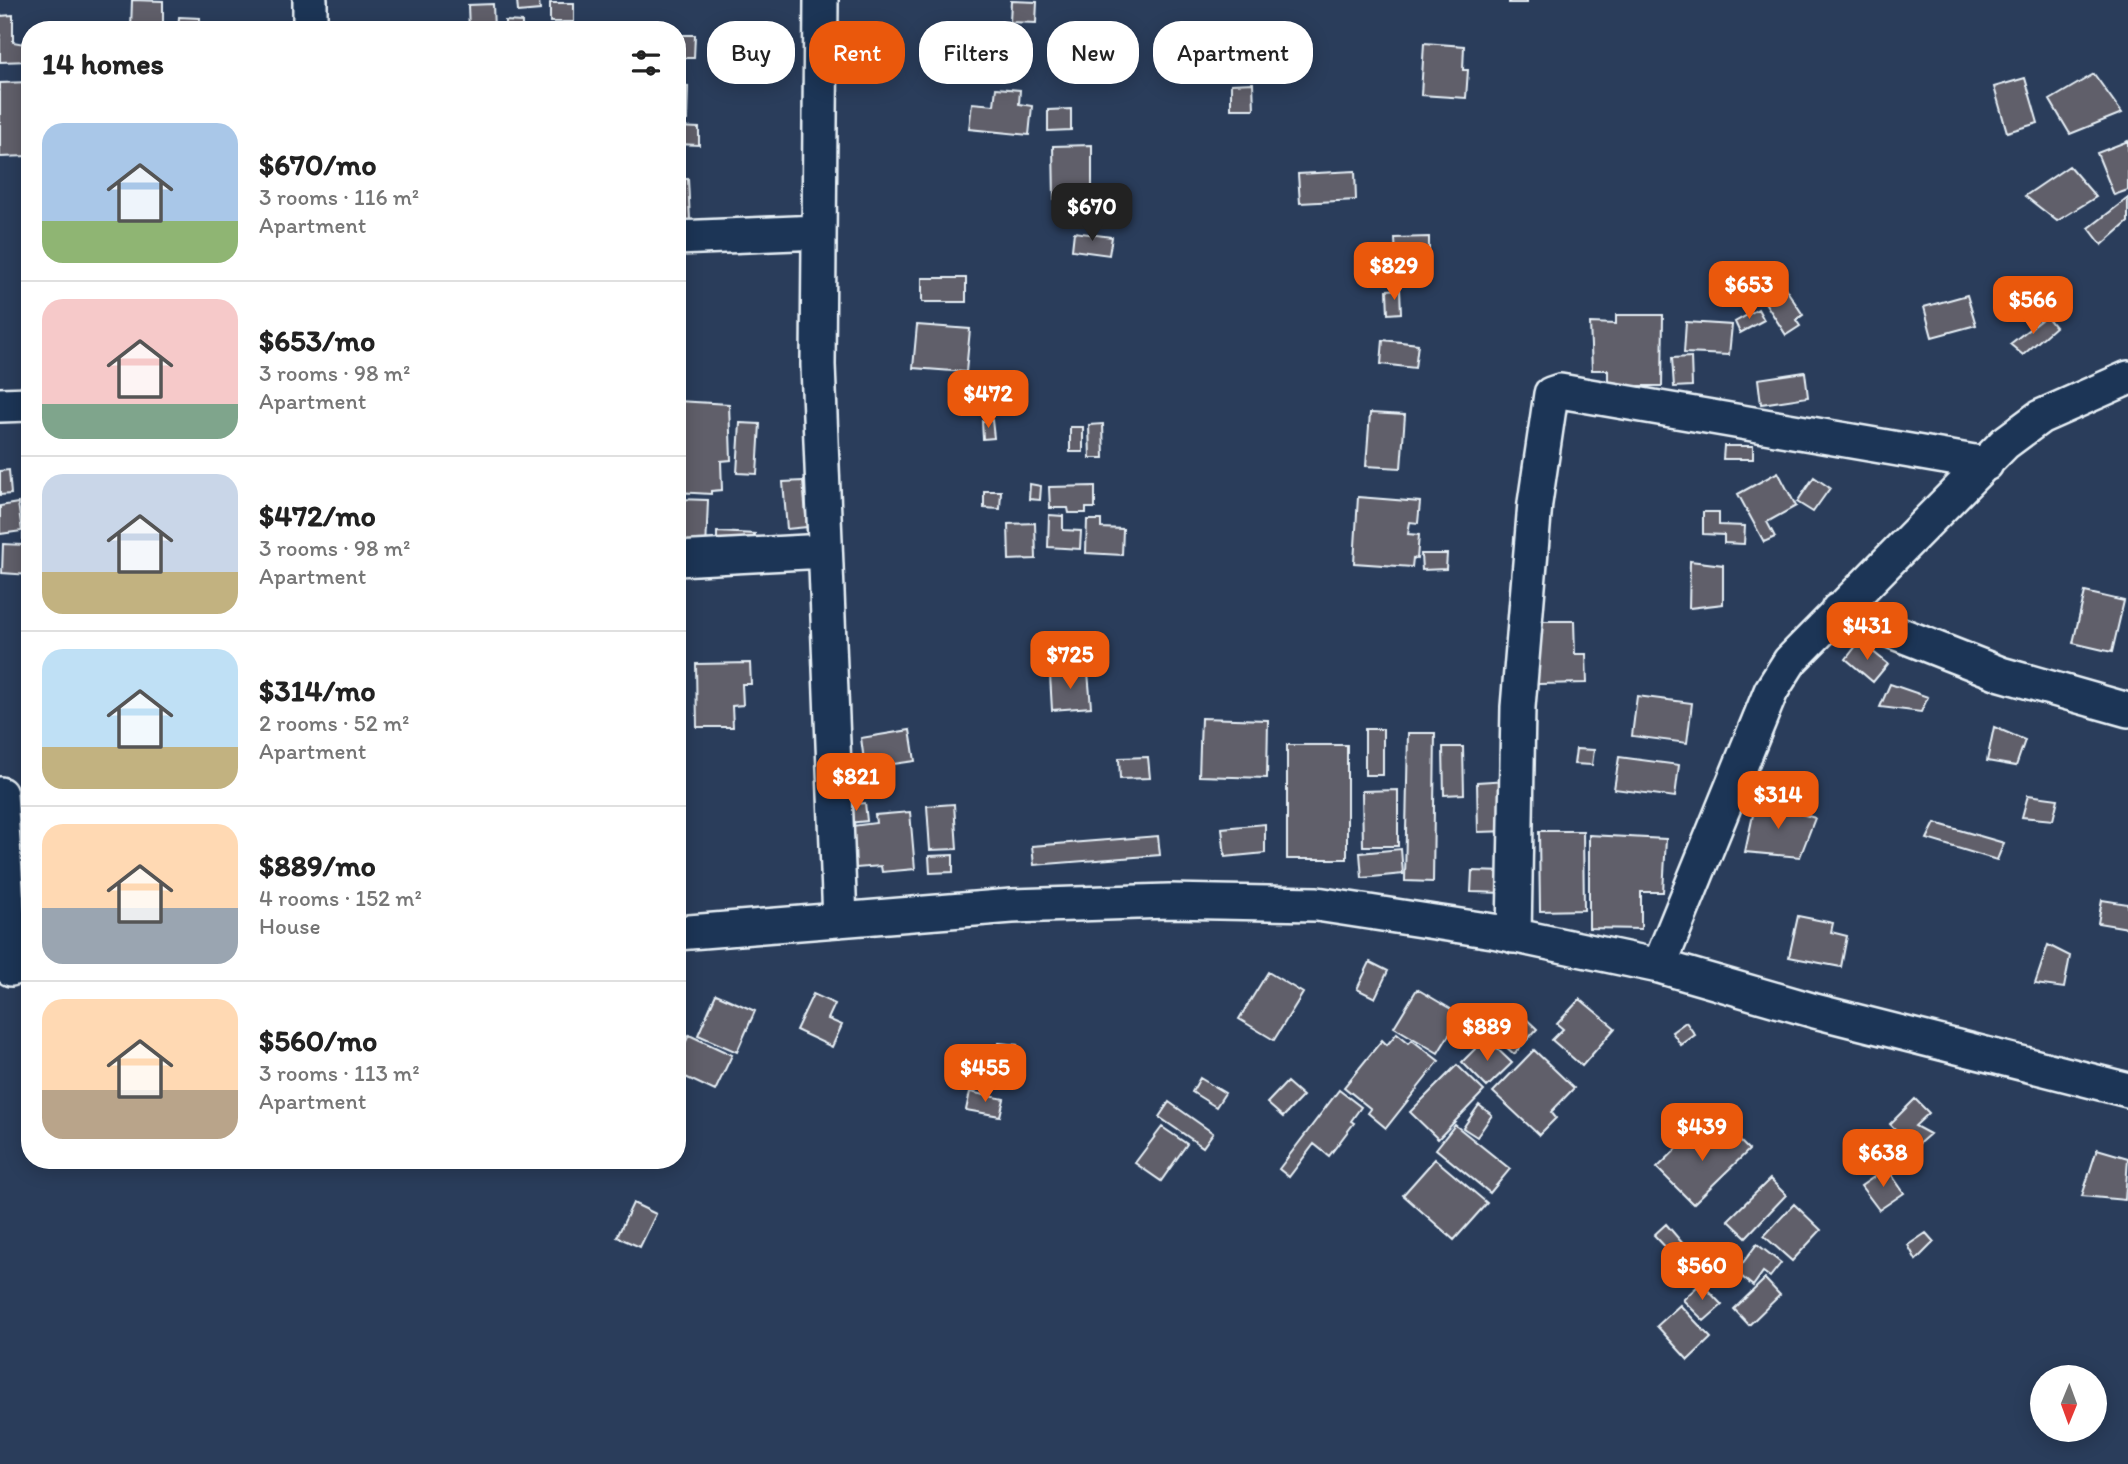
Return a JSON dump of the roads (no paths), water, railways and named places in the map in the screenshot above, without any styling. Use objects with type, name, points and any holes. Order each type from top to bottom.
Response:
[{"type":"street","points":[[310,0],[310,21]]},
{"type":"street","points":[[821,0],[818,365],[840,920]]},
{"type":"street","points":[[686,238],[819,232]]},
{"type":"street","points":[[1659,966],[1771,691],[1790,661],[2005,443],[2040,417],[2128,378]]},
{"type":"street","points":[[1514,936],[1518,707],[1535,503],[1551,394],[1560,391],[1986,464]]},
{"type":"street","points":[[0,405],[21,404]]},
{"type":"street","points":[[686,559],[825,551]]},
{"type":"street","points":[[1838,610],[2001,674],[2128,710]]},
{"type":"street","points":[[0,794],[13,969]]},
{"type":"street","points":[[686,932],[1025,906],[1169,901],[1304,903],[1514,936],[1659,966],[1815,1011],[2128,1090]]}]
